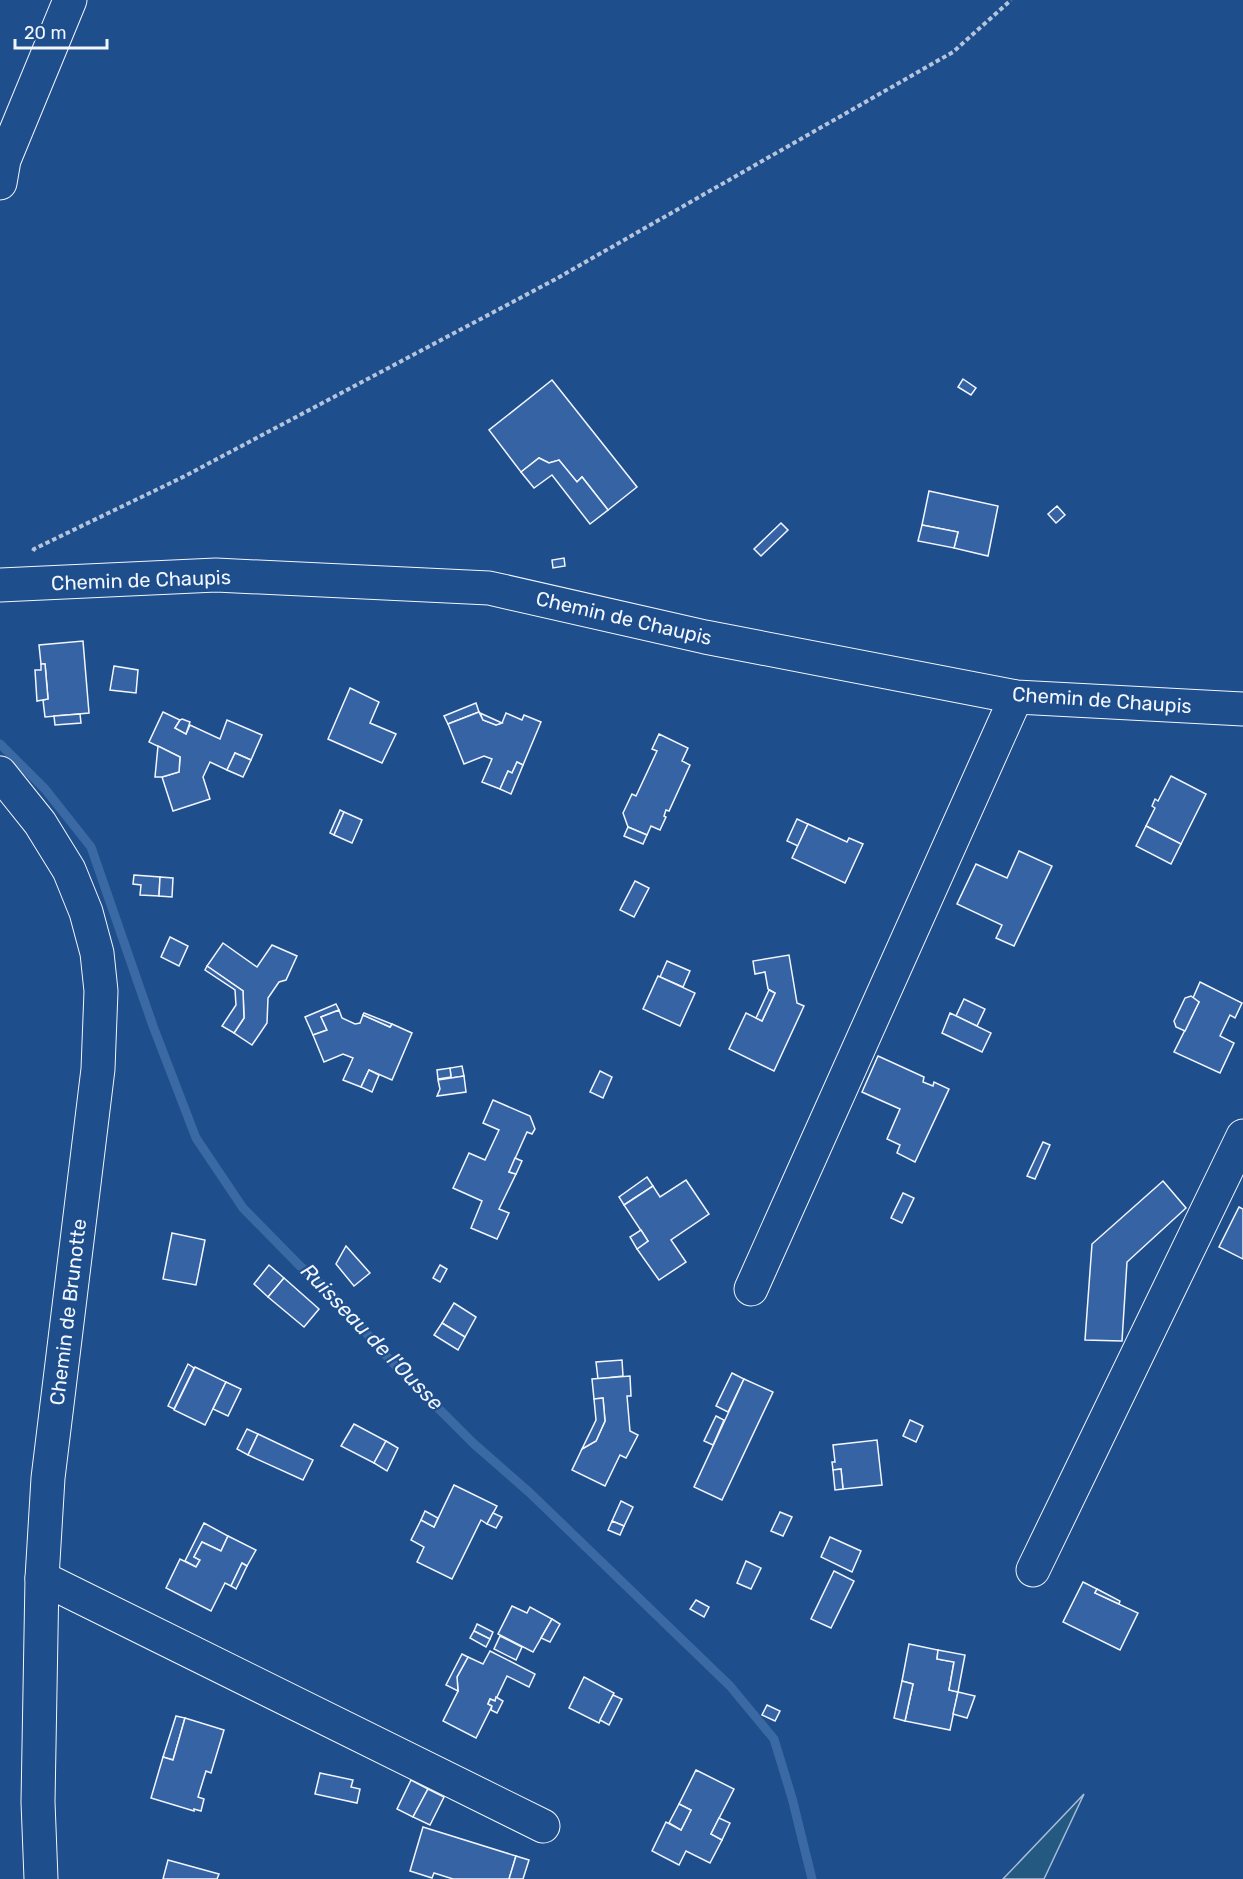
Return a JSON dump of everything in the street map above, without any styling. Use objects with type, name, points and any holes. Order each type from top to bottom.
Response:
[{"type":"street","points":[[0,183],[3,160],[70,0]]},
{"type":"street","name":"Chemin de Chaupis","points":[[8,585],[216,575],[489,588],[705,637],[1016,697],[1243,709]]},
{"type":"street","points":[[751,1288],[1016,697]]},
{"type":"street","name":"Chemin de Brunotte","points":[[0,773],[40,823],[69,870],[86,912],[97,953],[101,992],[98,1069],[48,1478],[42,1578],[38,1802],[41,1879]]},
{"type":"street","points":[[1033,1570],[1243,1136]]},
{"type":"street","points":[[42,1578],[543,1826]]},
{"type":"path","points":[[8,585],[34,549],[185,476],[554,280],[953,52],[1011,0]]},
{"type":"shaded area","points":[[1084,1794],[1044,1879],[1003,1879]]},
{"type":"building","points":[[963,379],[976,388],[971,395],[958,387]]},
{"type":"building","points":[[552,380],[637,487],[608,510],[582,477],[577,482],[559,460],[549,463],[539,458],[521,472],[489,430]]},
{"type":"building","points":[[539,458],[549,463],[559,460],[577,482],[582,477],[608,510],[590,524],[552,475],[534,488],[521,472]]},
{"type":"building","points":[[929,491],[998,506],[988,556],[954,548],[958,532],[922,525]]},
{"type":"building","points":[[1057,506],[1065,515],[1056,523],[1048,514]]},
{"type":"building","points":[[781,523],[788,530],[761,556],[754,549]]},
{"type":"building","points":[[922,525],[958,532],[954,548],[918,541]]},
{"type":"building","points":[[564,558],[565,566],[553,568],[552,560]]},
{"type":"building","points":[[83,641],[89,713],[45,717],[43,700],[48,699],[45,664],[41,664],[39,645]]},
{"type":"building","points":[[41,664],[45,664],[48,699],[37,701],[35,670],[41,670]]},
{"type":"building","points":[[114,666],[138,670],[136,693],[110,690]]},
{"type":"building","points":[[350,688],[379,702],[370,723],[396,734],[382,763],[328,739]]},
{"type":"building","points":[[476,703],[479,712],[448,724],[444,716]]},
{"type":"building","points":[[163,712],[180,720],[175,728],[186,734],[190,725],[220,739],[227,720],[262,735],[251,760],[235,753],[227,770],[210,762],[203,777],[210,799],[173,811],[162,777],[179,772],[180,757],[149,742]]},
{"type":"building","points":[[479,712],[483,720],[496,725],[502,723],[506,713],[522,720],[524,715],[541,722],[523,765],[517,762],[512,773],[508,771],[500,789],[482,782],[492,759],[484,756],[464,764],[448,724]]},
{"type":"building","points":[[480,713],[502,723],[496,725],[483,720]]},
{"type":"building","points":[[80,714],[81,723],[55,725],[54,716]]},
{"type":"building","points":[[182,719],[190,722],[186,734],[175,728]]},
{"type":"building","points":[[659,734],[688,748],[682,761],[690,765],[669,811],[666,810],[664,816],[666,817],[660,830],[651,826],[647,835],[628,827],[623,813],[632,794],[636,796],[657,751],[652,749]]},
{"type":"building","points":[[158,746],[180,757],[179,772],[155,777]]},
{"type":"building","points":[[235,753],[251,760],[243,777],[227,770]]},
{"type":"building","points":[[517,762],[523,765],[511,794],[500,789],[508,771],[512,773]]},
{"type":"building","points":[[1171,776],[1206,794],[1181,844],[1146,826],[1155,808],[1152,806],[1155,799],[1158,801]]},
{"type":"building","points":[[340,810],[344,812],[334,835],[330,833]]},
{"type":"building","points":[[344,812],[362,820],[352,843],[334,835]]},
{"type":"building","points":[[797,819],[808,824],[798,846],[787,841]]},
{"type":"building","points":[[808,824],[847,842],[849,838],[863,844],[845,883],[792,858]]},
{"type":"building","points":[[1146,826],[1181,844],[1171,864],[1136,846]]},
{"type":"building","points":[[628,827],[647,835],[643,844],[624,836]]},
{"type":"building","points":[[1019,851],[1052,866],[1014,946],[996,938],[1002,925],[957,904],[976,864],[1007,878]]},
{"type":"building","points":[[134,875],[160,877],[159,896],[140,895],[141,885],[133,884]]},
{"type":"building","points":[[160,877],[173,878],[172,897],[159,896]]},
{"type":"building","points":[[635,881],[649,888],[634,917],[620,910]]},
{"type":"building","points":[[170,937],[188,946],[179,966],[161,957]]},
{"type":"building","points":[[223,943],[257,967],[272,945],[297,956],[286,980],[279,982],[268,998],[267,1023],[252,1045],[234,1033],[244,1018],[243,991],[207,966]]},
{"type":"building","points":[[789,955],[797,1003],[804,1006],[774,1071],[729,1049],[746,1013],[762,1021],[775,993],[768,989],[765,972],[755,974],[753,961]]},
{"type":"building","points":[[667,961],[690,971],[683,987],[660,977]]},
{"type":"building","points":[[207,966],[243,991],[244,1018],[234,1033],[222,1026],[236,1005],[235,990],[205,970]]},
{"type":"building","points":[[658,976],[695,993],[680,1026],[643,1009]]},
{"type":"building","points":[[1200,982],[1242,1003],[1235,1018],[1230,1015],[1220,1036],[1234,1043],[1220,1073],[1174,1052],[1199,1002],[1193,998]]},
{"type":"building","points":[[769,990],[775,993],[762,1021],[756,1018]]},
{"type":"building","points":[[1191,996],[1199,1002],[1185,1031],[1176,1027],[1174,1021],[1185,998]]},
{"type":"building","points":[[964,999],[985,1009],[977,1026],[956,1016]]},
{"type":"building","points":[[336,1004],[339,1010],[321,1017],[327,1030],[313,1035],[305,1017]]},
{"type":"building","points":[[339,1010],[342,1018],[355,1024],[360,1023],[363,1015],[390,1027],[392,1024],[412,1033],[392,1080],[369,1070],[361,1087],[343,1080],[353,1058],[343,1054],[324,1062],[313,1035],[327,1030],[321,1017]]},
{"type":"building","points":[[364,1013],[392,1024],[390,1027],[363,1015]]},
{"type":"building","points":[[950,1013],[991,1033],[982,1052],[942,1033]]},
{"type":"building","points":[[878,1056],[924,1077],[923,1082],[933,1086],[934,1082],[949,1089],[915,1162],[897,1153],[900,1145],[887,1139],[900,1109],[862,1092]]},
{"type":"building","points":[[462,1066],[464,1076],[438,1080],[451,1077],[450,1068]]},
{"type":"building","points":[[450,1068],[451,1077],[438,1079],[437,1070]]},
{"type":"building","points":[[369,1070],[379,1075],[372,1092],[361,1087]]},
{"type":"building","points":[[600,1071],[612,1077],[603,1098],[590,1092]]},
{"type":"building","points":[[464,1076],[466,1092],[437,1096],[440,1089],[438,1080]]},
{"type":"building","points":[[493,1100],[530,1116],[535,1129],[532,1134],[527,1132],[509,1172],[516,1174],[499,1209],[509,1213],[497,1239],[471,1228],[482,1201],[453,1188],[469,1153],[485,1160],[499,1130],[483,1123]]},
{"type":"building","points":[[1043,1142],[1050,1145],[1035,1179],[1027,1176]]},
{"type":"building","points":[[515,1158],[522,1161],[516,1174],[509,1172]]},
{"type":"building","points":[[647,1177],[653,1186],[624,1205],[619,1197]]},
{"type":"building","points":[[686,1180],[709,1214],[671,1240],[686,1262],[659,1280],[637,1249],[648,1241],[624,1205],[653,1186],[660,1197]]},
{"type":"building","points":[[1163,1181],[1186,1208],[1127,1262],[1122,1341],[1085,1340],[1092,1244]]},
{"type":"building","points":[[903,1193],[914,1198],[902,1223],[891,1218]]},
{"type":"building","points":[[1239,1207],[1243,1209],[1243,1259],[1219,1247]]},
{"type":"building","points":[[641,1230],[648,1241],[637,1249],[630,1237]]},
{"type":"building","points":[[172,1233],[205,1240],[196,1285],[163,1279]]},
{"type":"building","points":[[346,1246],[370,1273],[354,1286],[336,1264]]},
{"type":"building","points":[[269,1265],[284,1278],[268,1297],[254,1284]]},
{"type":"building","points":[[440,1265],[447,1269],[440,1282],[433,1278]]},
{"type":"building","points":[[284,1278],[319,1309],[304,1327],[268,1297]]},
{"type":"building","points":[[454,1303],[476,1317],[465,1337],[442,1323]]},
{"type":"building","points":[[442,1323],[465,1337],[458,1350],[434,1335]]},
{"type":"building","points":[[622,1360],[623,1376],[598,1379],[596,1362]]},
{"type":"building","points":[[188,1364],[194,1368],[174,1409],[168,1406]]},
{"type":"building","points":[[195,1367],[226,1382],[205,1425],[174,1410]]},
{"type":"building","points":[[732,1373],[744,1379],[728,1412],[716,1406]]},
{"type":"building","points":[[630,1376],[631,1396],[627,1396],[630,1431],[638,1435],[626,1458],[620,1455],[605,1486],[572,1470],[582,1449],[596,1441],[605,1421],[603,1398],[594,1399],[592,1379]]},
{"type":"building","points":[[744,1379],[773,1392],[722,1500],[694,1487]]},
{"type":"building","points":[[226,1382],[241,1389],[228,1416],[213,1409]]},
{"type":"building","points":[[603,1398],[605,1421],[596,1441],[582,1449],[596,1420],[594,1399]]},
{"type":"building","points":[[716,1416],[724,1420],[713,1445],[704,1441]]},
{"type":"building","points":[[910,1420],[923,1426],[916,1442],[903,1436]]},
{"type":"building","points":[[354,1424],[386,1441],[374,1463],[341,1446]]},
{"type":"building","points":[[247,1429],[258,1434],[248,1455],[237,1449]]},
{"type":"building","points":[[258,1434],[313,1460],[303,1480],[248,1455]]},
{"type":"building","points":[[877,1440],[882,1485],[843,1489],[841,1469],[833,1470],[832,1462],[835,1462],[833,1445]]},
{"type":"building","points":[[386,1441],[398,1448],[387,1471],[374,1463]]},
{"type":"building","points":[[841,1469],[843,1489],[835,1490],[833,1470]]},
{"type":"building","points":[[454,1485],[497,1506],[487,1524],[481,1520],[452,1579],[417,1562],[424,1547],[411,1540],[421,1520],[434,1527]]},
{"type":"building","points":[[621,1501],[633,1507],[624,1526],[612,1521]]},
{"type":"building","points":[[425,1511],[438,1518],[434,1527],[421,1520]]},
{"type":"building","points":[[780,1512],[792,1517],[783,1536],[771,1531]]},
{"type":"building","points":[[493,1513],[502,1517],[496,1528],[487,1524]]},
{"type":"building","points":[[612,1521],[624,1526],[620,1535],[608,1530]]},
{"type":"building","points":[[204,1523],[228,1536],[221,1551],[202,1542],[194,1557],[200,1560],[196,1567],[185,1561]]},
{"type":"building","points":[[228,1536],[256,1550],[247,1566],[242,1563],[231,1586],[225,1583],[211,1611],[166,1588],[180,1559],[196,1567],[200,1560],[194,1557],[202,1542],[221,1551]]},
{"type":"building","points":[[830,1537],[861,1551],[852,1572],[821,1557]]},
{"type":"building","points":[[746,1561],[761,1568],[751,1589],[737,1583]]},
{"type":"building","points":[[242,1563],[247,1566],[236,1589],[231,1586]]},
{"type":"building","points":[[834,1571],[854,1581],[831,1628],[811,1619]]},
{"type":"building","points":[[1083,1582],[1097,1589],[1095,1593],[1138,1613],[1120,1650],[1063,1622]]},
{"type":"building","points":[[1097,1589],[1120,1601],[1119,1604],[1095,1593]]},
{"type":"building","points":[[696,1600],[709,1607],[704,1617],[690,1609]]},
{"type":"building","points":[[512,1606],[527,1613],[530,1607],[552,1619],[533,1652],[498,1634]]},
{"type":"building","points":[[552,1619],[560,1624],[550,1642],[541,1638]]},
{"type":"building","points":[[477,1624],[493,1632],[490,1639],[474,1631]]},
{"type":"building","points":[[474,1631],[490,1639],[486,1647],[470,1638]]},
{"type":"building","points":[[500,1636],[522,1647],[516,1660],[494,1649]]},
{"type":"building","points":[[909,1644],[938,1650],[937,1659],[954,1662],[949,1690],[958,1692],[950,1730],[905,1721],[913,1684],[902,1681]]},
{"type":"building","points":[[938,1650],[965,1655],[958,1692],[949,1690],[954,1662],[937,1659]]},
{"type":"building","points":[[490,1651],[535,1674],[529,1687],[507,1676],[495,1701],[490,1699],[488,1704],[492,1706],[476,1738],[443,1721],[458,1691],[457,1677],[468,1657],[483,1664]]},
{"type":"building","points":[[462,1654],[468,1657],[457,1677],[458,1691],[446,1685]]},
{"type":"building","points":[[584,1677],[614,1693],[599,1723],[569,1708]]},
{"type":"building","points":[[902,1681],[913,1684],[905,1721],[894,1718]]},
{"type":"building","points":[[958,1692],[975,1696],[967,1718],[953,1714]]},
{"type":"building","points":[[613,1695],[622,1699],[609,1725],[600,1720]]},
{"type":"building","points":[[496,1697],[503,1701],[497,1713],[491,1710],[492,1706],[488,1704],[490,1699],[495,1701]]},
{"type":"building","points":[[767,1705],[780,1711],[775,1721],[762,1715]]},
{"type":"building","points":[[176,1716],[185,1718],[173,1760],[163,1757]]},
{"type":"building","points":[[185,1718],[224,1730],[211,1773],[206,1771],[198,1797],[204,1799],[201,1811],[151,1798],[163,1757],[173,1760]]},
{"type":"building","points":[[696,1770],[734,1789],[711,1834],[722,1840],[710,1863],[686,1851],[679,1865],[652,1851],[666,1822],[681,1830],[691,1810],[679,1804]]},
{"type":"building","points":[[320,1773],[353,1780],[351,1787],[360,1789],[357,1803],[315,1794]]},
{"type":"building","points":[[411,1780],[428,1789],[413,1817],[397,1809]]},
{"type":"building","points":[[428,1789],[444,1797],[430,1825],[413,1817]]},
{"type":"building","points":[[679,1804],[691,1810],[681,1830],[669,1823]]},
{"type":"building","points":[[719,1818],[730,1823],[722,1840],[711,1834]]},
{"type":"building","points":[[423,1827],[516,1856],[509,1879],[453,1879],[434,1873],[432,1878],[410,1871]]},
{"type":"building","points":[[516,1856],[529,1860],[523,1879],[509,1879]]},
{"type":"building","points":[[168,1860],[219,1874],[217,1879],[163,1879]]},
{"type":"waterway","name":"Ruisseau de l'Ousse","points":[[0,744],[45,789],[91,847],[153,1026],[196,1138],[243,1208],[299,1265],[331,1293],[390,1360],[473,1443],[530,1493],[730,1686],[774,1739],[792,1798],[812,1879]]}]
